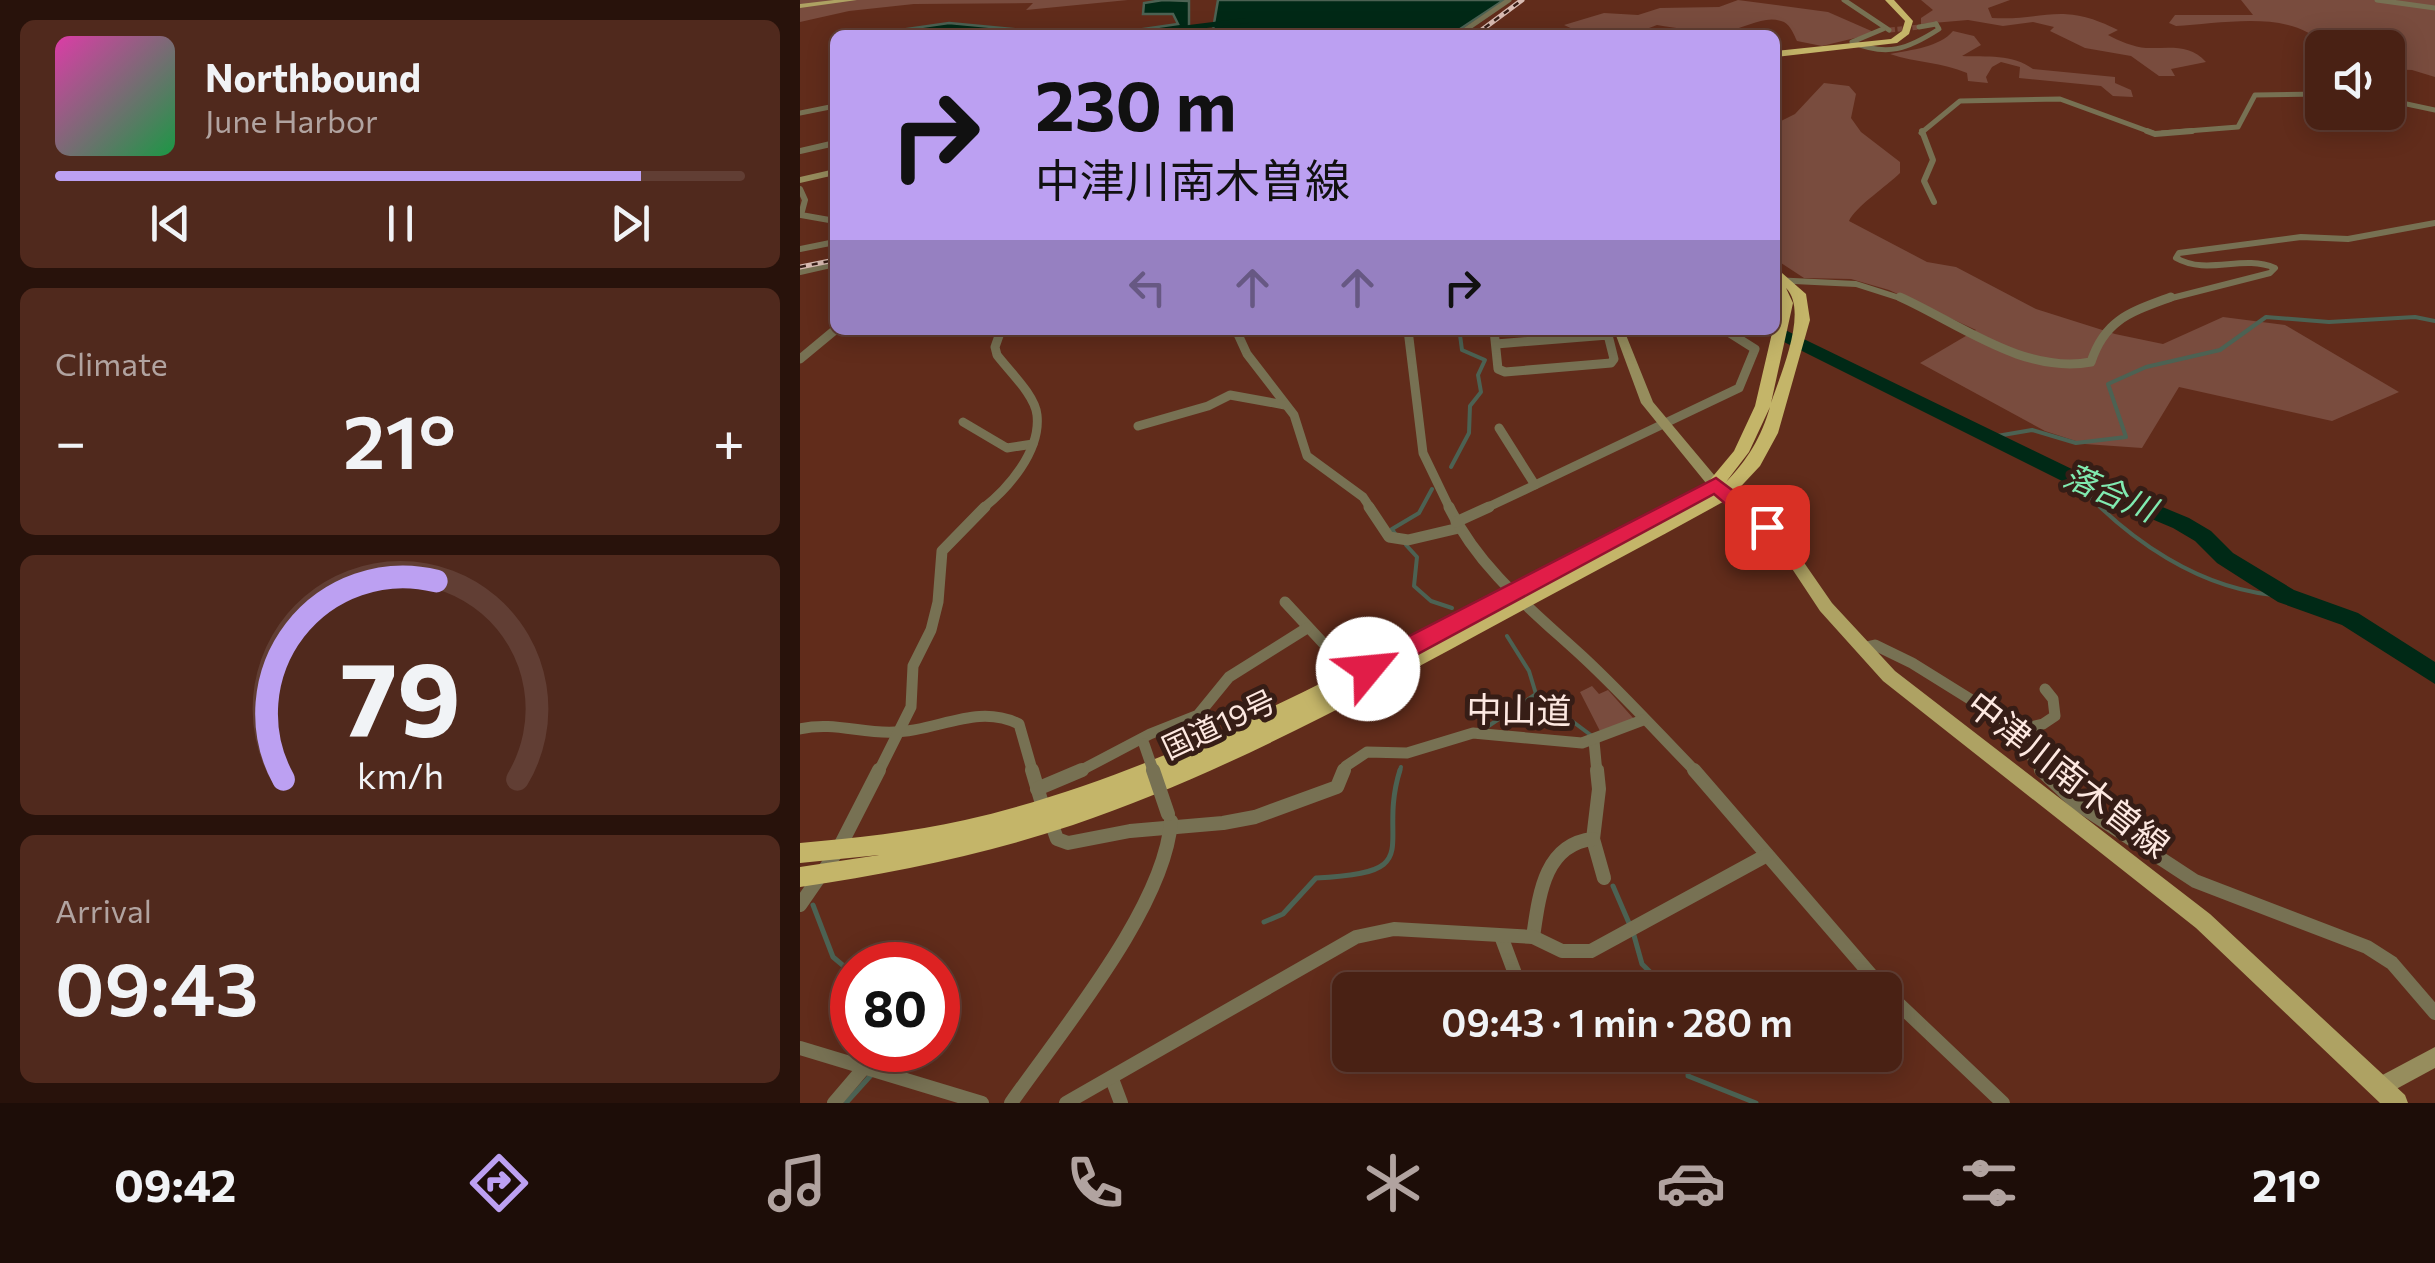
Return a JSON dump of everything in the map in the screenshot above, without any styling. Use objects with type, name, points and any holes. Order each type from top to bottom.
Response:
[{"type":"highway","points":[[1780,54],[1859,48],[1894,41],[1906,32],[1907,15],[1890,0]]},
{"type":"highway","points":[[1780,274],[1791,283]]},
{"type":"highway","name":"国道19号","points":[[1784,354],[1803,320],[1802,301],[1791,283]]},
{"type":"highway","name":"国道19号","points":[[800,854],[914,838],[1227,756],[1720,489],[1754,462],[1770,433],[1784,354],[1784,292],[1780,287]]},
{"type":"highway","name":"国道19号","points":[[800,877],[978,845],[1044,807],[1212,746],[1517,598]]},
{"type":"main road","points":[[800,6],[853,0]]},
{"type":"main road","name":"中津川南木曽線","points":[[1720,489],[1782,542],[1826,607],[1915,698],[2203,921],[2396,1103]]},
{"type":"street","points":[[1465,30],[1509,0]]},
{"type":"street","points":[[1844,0],[1886,30],[1852,42],[1859,48],[1876,52],[1914,44],[1939,29],[1936,24],[1919,26]]},
{"type":"street","points":[[2377,0],[2435,8]]},
{"type":"street","points":[[1934,202],[1924,180],[1933,160],[1920,130],[1946,116],[1960,101],[2048,97],[2149,133],[2242,125],[2255,94],[2305,94]]},
{"type":"street","points":[[2405,104],[2435,110]]},
{"type":"street","points":[[800,113],[830,107]]},
{"type":"street","points":[[2208,130],[2220,138]]},
{"type":"street","points":[[800,151],[830,144]]},
{"type":"street","points":[[800,180],[830,173]]},
{"type":"street","points":[[800,189],[804,200],[801,215],[830,220]]},
{"type":"street","points":[[1780,281],[1843,281],[1879,288],[2036,360],[2072,367],[2091,362],[2100,336],[2127,318],[2202,286],[2270,274],[2275,268],[2255,261],[2192,266],[2179,261],[2179,253],[2255,246],[2300,237],[2348,239],[2435,222]]},
{"type":"street","points":[[800,248],[830,243]]},
{"type":"street","points":[[800,272],[830,265]]},
{"type":"street","points":[[800,359],[830,334]]},
{"type":"street","points":[[800,905],[838,850],[912,707],[913,666],[938,602],[942,551],[968,519],[999,496],[1025,466],[1038,417],[1033,403],[997,355],[994,347],[999,335]]},
{"type":"street","points":[[1238,335],[1247,354],[1304,436],[1307,456],[1363,497],[1389,537],[1400,540],[1458,525],[1739,388],[1755,349],[1732,335]]},
{"type":"street","points":[[1409,335],[1423,454],[1458,525],[1517,598],[1553,635],[1582,656],[1720,797],[1869,972]]},
{"type":"street","points":[[1495,335],[1498,369],[1506,372],[1611,363],[1614,359],[1608,335],[1496,344]]},
{"type":"street","points":[[1621,335],[1636,382],[1662,424],[1720,489]]},
{"type":"street","points":[[1138,426],[1208,406],[1230,395],[1285,405]]},
{"type":"street","points":[[964,422],[1008,448],[1032,444]]},
{"type":"street","points":[[1499,428],[1534,485]]},
{"type":"street","points":[[1284,602],[1324,644],[1348,644],[1368,669]]},
{"type":"street","points":[[1044,807],[1096,764],[1198,715],[1228,677],[1306,628]]},
{"type":"street","points":[[1862,648],[1874,645],[1912,663],[2014,731],[2048,780],[2114,831],[2195,881],[2368,947],[2392,963],[2435,1013]]},
{"type":"street","points":[[2014,731],[2043,724],[2055,716],[2054,700],[2045,689]]},
{"type":"street","points":[[800,729],[844,724],[898,733],[968,718],[1010,717],[1019,724],[1057,839],[1068,843],[1170,821]]},
{"type":"street","name":"中山道","points":[[1170,821],[1254,817],[1308,799],[1337,787],[1346,766],[1367,752],[1407,753],[1473,733],[1558,742],[1594,741],[1644,720]]},
{"type":"street","points":[[1011,1103],[1147,900],[1160,874],[1170,821],[1142,741]]},
{"type":"street","points":[[1594,741],[1599,789],[1594,839],[1604,878]]},
{"type":"street","points":[[1533,938],[1538,899],[1560,853],[1570,843],[1594,839]]},
{"type":"street","points":[[1066,1103],[1356,937],[1394,929],[1533,938],[1562,951],[1591,951],[1767,855]]},
{"type":"street","points":[[1501,936],[1514,972]]},
{"type":"street","points":[[1902,1006],[2003,1103]]},
{"type":"street","points":[[800,1048],[830,1058]]},
{"type":"street","points":[[2380,1087],[2435,1057]]},
{"type":"street","points":[[834,1103],[868,1072]]},
{"type":"street","points":[[873,1072],[982,1103]]},
{"type":"street","points":[[1112,1079],[1120,1103]]},
{"type":"shaded area","points":[[800,0],[1128,0],[1026,10],[1033,3],[914,4],[849,11],[800,22]]},
{"type":"shaded area","points":[[1218,0],[1504,0],[1459,30],[1213,30]]},
{"type":"shaded area","points":[[1738,0],[1828,12],[1876,33],[1822,46],[1797,41],[1789,26],[1777,20],[1728,30],[1657,25],[1641,30],[1576,30],[1564,25],[1604,13],[1638,15],[1660,8],[1719,7]]},
{"type":"shaded area","points":[[1921,0],[2010,0],[1988,8],[1992,18],[2082,16],[2118,30],[2108,35],[2127,43],[2146,48],[2185,49],[2206,62],[2171,69],[2175,76],[2159,76],[2131,56],[2085,48],[2050,31],[2054,27],[2033,22],[2003,26],[1968,20],[1921,24],[1921,18],[1933,10]]},
{"type":"shaded area","points":[[2241,0],[2435,0],[2435,77],[2405,70],[2405,30],[2305,32],[2256,21],[2176,26],[2169,23],[2175,15],[2253,15]]},
{"type":"shaded area","points":[[1189,1],[1189,29],[1137,30],[1178,24],[1173,14],[1143,14],[1144,3]]},
{"type":"shaded area","points":[[949,23],[1024,30],[900,30]]},
{"type":"shaded area","points":[[1953,31],[1974,36],[1981,45],[1962,56],[1999,57],[2033,69],[2115,77],[2115,83],[2131,90],[2133,97],[2113,96],[2101,86],[2019,78],[2020,67],[2001,62],[1992,67],[1986,77],[1988,83],[1968,81],[1967,73],[1958,69],[1890,54],[1933,44]]},
{"type":"shaded area","points":[[1824,83],[1849,86],[1856,94],[1851,118],[1861,132],[1900,162],[1900,173],[1849,221],[1927,262],[1956,267],[2036,309],[2115,334],[2163,344],[2223,317],[2285,325],[2399,392],[2332,421],[2179,387],[2142,448],[2085,444],[2045,431],[1920,363],[1976,330],[1889,290],[1851,279],[1804,278],[1780,262],[1780,122],[1795,114]]},
{"type":"shaded area","points":[[1592,686],[1599,694],[1608,690],[1634,719],[1601,733],[1580,692]]},
{"type":"waterway","points":[[1161,30],[1245,21]]},
{"type":"waterway","points":[[1991,437],[2032,430],[2076,443],[2126,437],[2108,384],[2146,367],[2220,350],[2266,317],[2329,322],[2415,317],[2435,321]]},
{"type":"waterway","name":"落合川","points":[[1780,333],[2071,477],[2181,523],[2203,536],[2225,558],[2286,596],[2350,619],[2435,674]]},
{"type":"waterway","points":[[1451,467],[1469,433],[1470,406],[1481,392],[1478,375],[1485,360],[1462,350],[1460,335]]},
{"type":"waterway","points":[[2071,477],[2116,521],[2167,558],[2224,584],[2286,596]]},
{"type":"waterway","points":[[1396,535],[1392,529],[1419,513],[1432,489]]},
{"type":"waterway","points":[[1406,545],[1417,557],[1414,586],[1431,601],[1452,608]]},
{"type":"waterway","points":[[1507,636],[1529,671],[1536,694]]},
{"type":"waterway","points":[[1487,727],[1536,694]]},
{"type":"waterway","points":[[1536,694],[1592,736]]},
{"type":"waterway","points":[[1264,922],[1283,914],[1316,878],[1374,870],[1386,862],[1392,851],[1394,796],[1400,770]]},
{"type":"waterway","points":[[1613,886],[1629,923]]},
{"type":"waterway","points":[[813,905],[830,949]]},
{"type":"waterway","points":[[1633,932],[1642,964],[1650,972]]},
{"type":"waterway","points":[[1688,1072],[1688,1076],[1756,1103]]},
{"type":"waterway","points":[[846,1103],[873,1073]]},
{"type":"tunnel","points":[[1890,30],[1919,27]]},
{"type":"railway","points":[[1482,30],[1522,0]]},
{"type":"railway","points":[[800,267],[830,261]]},
{"type":"route","points":[[1368,669],[1716,484],[1767,527]]}]
